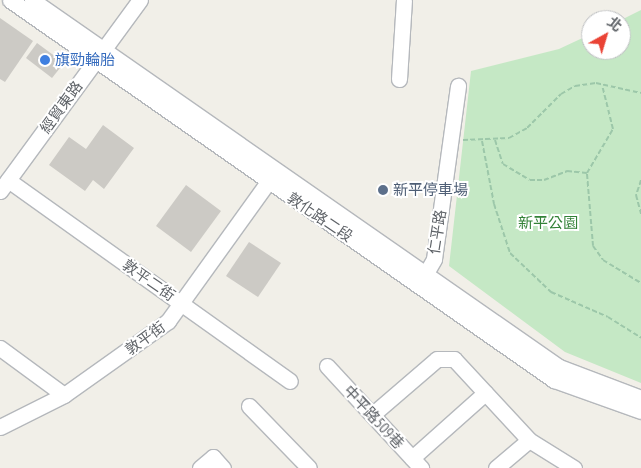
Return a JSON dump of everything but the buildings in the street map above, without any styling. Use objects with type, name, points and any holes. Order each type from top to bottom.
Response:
[{"type":"street","name":"敦化路二段","points":[[10,0],[99,55],[423,279],[554,380],[641,411]]},
{"type":"street","name":"敦化路二段","points":[[32,0],[99,55],[268,182],[559,367],[641,398]]},
{"type":"street","name":"經貿東路","points":[[4,185],[140,0]]},
{"type":"street","points":[[399,79],[404,0]]},
{"type":"street","name":"仁平路","points":[[423,279],[434,258],[458,86]]},
{"type":"street","name":"敦平街","points":[[0,427],[64,395],[168,321],[268,182]]},
{"type":"street","name":"敦平二街","points":[[4,185],[182,303],[290,381]]},
{"type":"street","points":[[0,348],[64,395]]},
{"type":"street","points":[[373,414],[437,359],[454,359],[528,440],[574,468]]},
{"type":"street","name":"中平路509巷","points":[[327,366],[416,463]]},
{"type":"street","points":[[416,463],[485,393]]},
{"type":"street","points":[[249,406],[299,465]]},
{"type":"street","points":[[496,468],[528,440]]},
{"type":"street","points":[[200,468],[218,463]]},
{"type":"path","points":[[602,85],[613,129],[587,173],[593,246],[603,260],[641,283]]},
{"type":"path","points":[[451,140],[496,140],[527,128],[561,94],[575,86],[602,85],[641,93]]},
{"type":"path","points":[[496,140],[503,164],[530,180],[544,180],[567,171],[587,173]]},
{"type":"path","points":[[482,141],[494,204],[510,253],[551,292],[608,317],[641,338]]},
{"type":"path","points":[[641,180],[636,195],[641,214]]},
{"type":"green space","name":"新平公園","points":[[641,10],[641,383],[565,352],[449,266],[471,71],[559,49],[581,39],[581,60],[631,60],[631,15]]},
{"type":"place","name":"旗勁輪胎","points":[[45,60]]},
{"type":"place","name":"新平停車場","points":[[383,190]]}]
